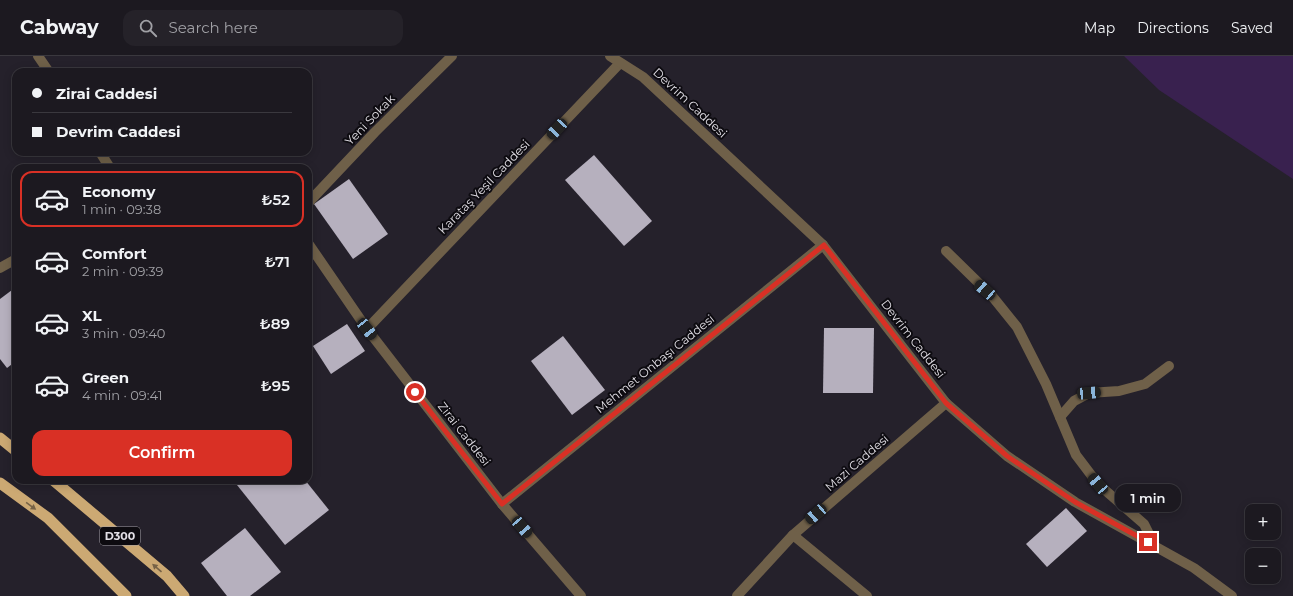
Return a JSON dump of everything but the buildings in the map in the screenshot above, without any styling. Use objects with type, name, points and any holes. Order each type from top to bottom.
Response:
[{"type":"highway","points":[[0,438],[12,448]]},
{"type":"highway","name":"D300","points":[[0,483],[48,518],[126,596]]},
{"type":"highway","name":"D300","points":[[58,484],[167,576],[184,596]]},
{"type":"street","points":[[38,56],[46,68]]},
{"type":"street","name":"Yeni Sokak","points":[[312,199],[375,132],[452,56]]},
{"type":"street","name":"Devrim Caddesi","points":[[610,56],[643,77],[824,245],[946,403],[1014,460],[1075,502],[1194,568],[1232,596]]},
{"type":"street","name":"Karataş Yeşil Caddesi","points":[[367,329],[620,63]]},
{"type":"street","name":"Mehmet Onbaşı Caddesi","points":[[502,504],[824,245]]},
{"type":"street","name":"Zirai Caddesi","points":[[312,249],[367,329],[502,504],[581,596]]},
{"type":"street","points":[[946,251],[992,296],[1017,327],[1033,355],[1067,436],[1088,471],[1109,494],[1144,524],[1148,534],[1148,542]]},
{"type":"street","points":[[0,268],[12,261]]},
{"type":"street","points":[[1060,417],[1074,401],[1089,393],[1119,391],[1145,384],[1169,366]]},
{"type":"street","name":"Mazi Caddesi","points":[[737,596],[793,535],[946,403]]},
{"type":"street","points":[[793,535],[867,596]]},
{"type":"shaded area","points":[[1124,56],[1293,56],[1293,179],[1159,90]]},
{"type":"route","points":[[415,392],[502,504],[824,245],[946,403],[1007,456],[1075,502],[1148,542]]}]
